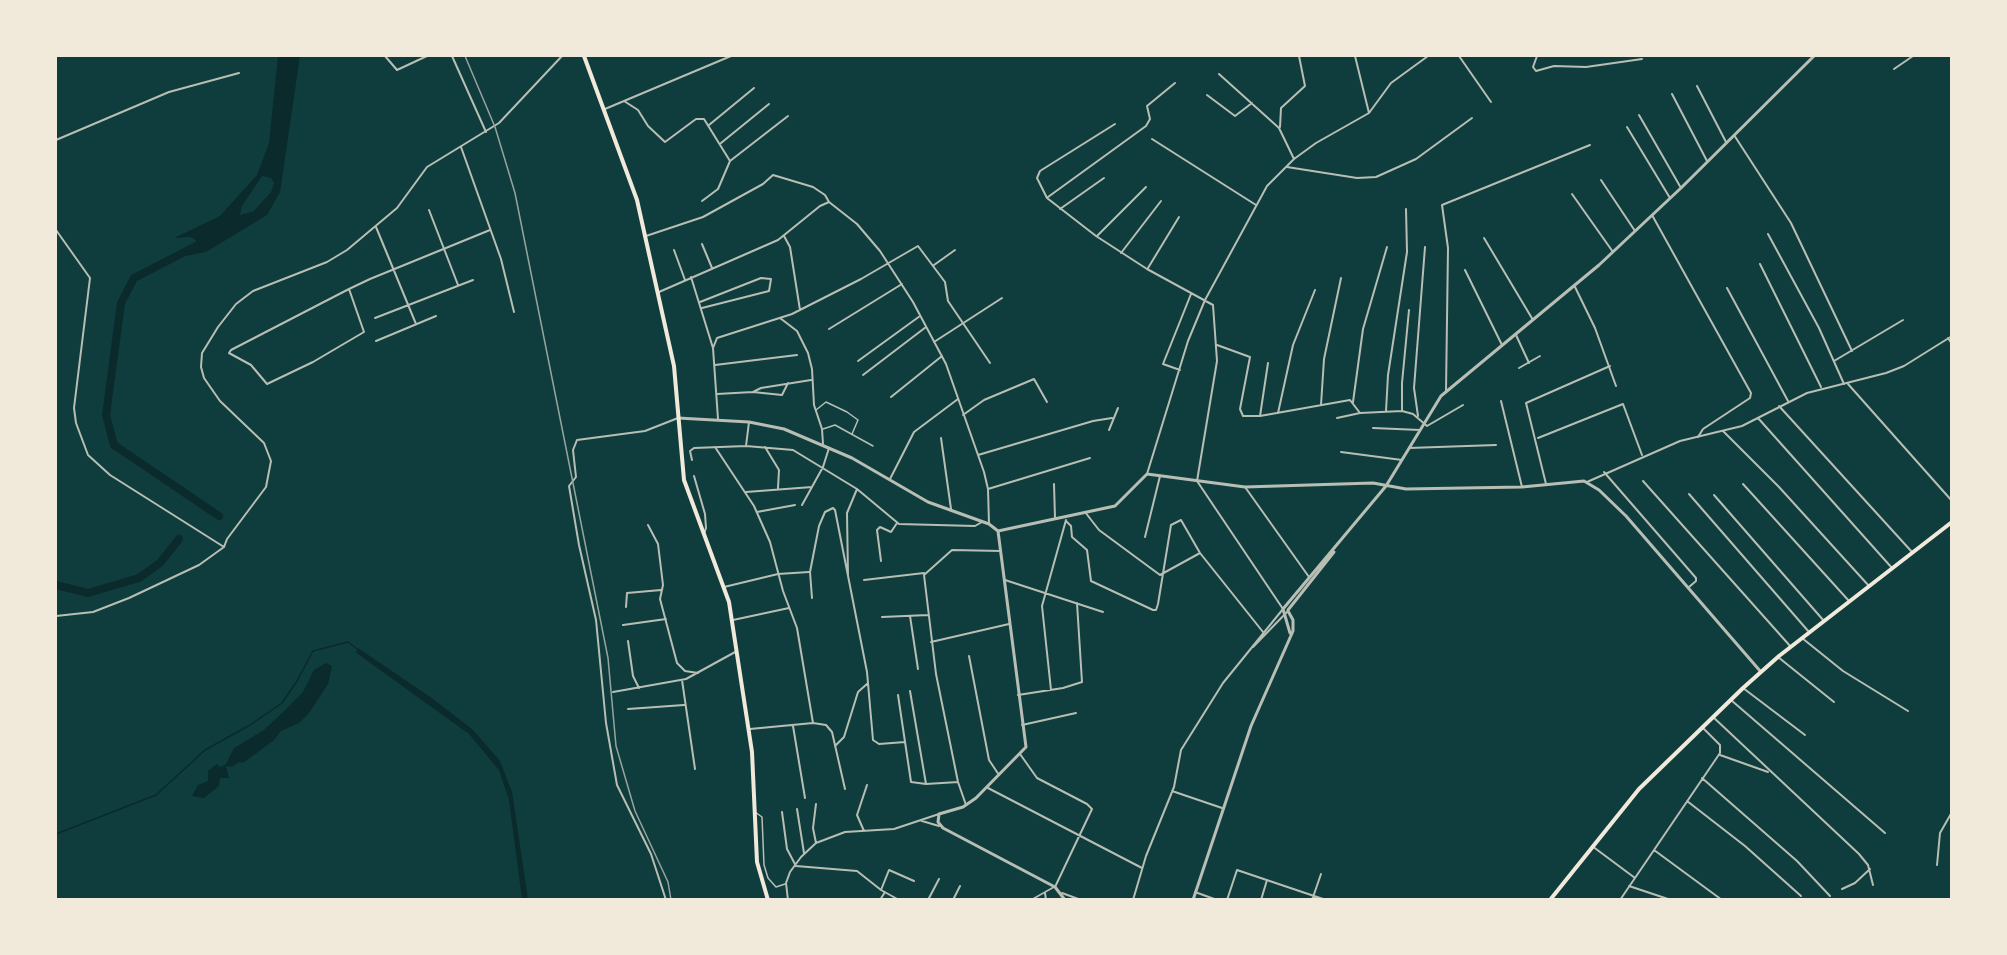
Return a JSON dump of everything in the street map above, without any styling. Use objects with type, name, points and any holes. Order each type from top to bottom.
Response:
[{"type":"main road","points":[[584,56],[632,182],[659,292],[674,366],[684,480],[724,587],[732,620],[750,729],[756,862],[768,900]]},
{"type":"main road","points":[[1550,900],[1639,789],[1743,688],[1802,638],[1952,522]]},
{"type":"street","points":[[385,56],[397,70],[427,56]]},
{"type":"street","points":[[452,56],[486,132]]},
{"type":"street","points":[[56,616],[93,612],[129,598],[199,565],[224,547],[227,539],[266,487],[271,474],[271,461],[261,439],[227,408],[207,383],[201,367],[204,348],[228,313],[245,296],[333,260],[376,227],[402,203],[427,167],[499,123],[562,56]]},
{"type":"street","points":[[605,109],[731,56]]},
{"type":"street","points":[[1279,128],[1281,108],[1305,88],[1306,78],[1299,56]]},
{"type":"street","points":[[1355,56],[1369,113]]},
{"type":"street","points":[[998,531],[1118,504],[1147,474],[1205,300],[1272,179],[1316,142],[1369,113],[1391,83],[1428,56]]},
{"type":"street","points":[[1459,56],[1491,102]]},
{"type":"street","points":[[1537,56],[1533,67],[1536,70],[1554,66],[1586,67],[1642,58]]},
{"type":"street","points":[[1290,635],[1284,616],[1285,610],[1309,577],[1336,548],[1386,486],[1446,391],[1575,287],[1681,188],[1814,56]]},
{"type":"street","points":[[1894,69],[1913,56]]},
{"type":"street","points":[[56,140],[185,86],[239,73]]},
{"type":"street","points":[[1220,74],[1279,128],[1294,159]]},
{"type":"street","points":[[1047,198],[1146,126],[1150,119],[1147,106],[1175,83]]},
{"type":"street","points":[[1697,86],[1726,142]]},
{"type":"street","points":[[709,125],[754,88]]},
{"type":"street","points":[[1672,94],[1707,162]]},
{"type":"street","points":[[1207,95],[1235,116],[1252,103]]},
{"type":"street","points":[[624,101],[638,110],[648,126],[665,142],[698,118],[704,119],[721,143],[730,161]]},
{"type":"street","points":[[721,143],[769,104]]},
{"type":"street","points":[[1639,115],[1681,188]]},
{"type":"street","points":[[702,201],[718,189],[730,161],[788,116]]},
{"type":"street","points":[[1286,166],[1357,178],[1376,177],[1416,159],[1472,118]]},
{"type":"street","points":[[1115,124],[1038,173],[1036,178],[1047,198],[1096,236],[1147,269],[1213,305],[1217,345],[1215,379],[1197,482],[1294,624],[1251,726],[1193,900]]},
{"type":"street","points":[[1627,127],[1670,198]]},
{"type":"street","points":[[1734,134],[1791,223],[1852,351]]},
{"type":"street","points":[[1152,139],[1256,205]]},
{"type":"street","points":[[1446,391],[1448,248],[1442,205],[1590,146]]},
{"type":"street","points":[[461,147],[490,230],[514,312]]},
{"type":"street","points":[[646,236],[703,217],[763,184],[773,176],[813,187],[825,195],[865,233],[888,263],[942,356],[988,489],[989,524]]},
{"type":"street","points":[[1060,209],[1104,178]]},
{"type":"street","points":[[1600,180],[1635,231]]},
{"type":"street","points":[[1096,236],[1146,187]]},
{"type":"street","points":[[1572,194],[1613,252]]},
{"type":"street","points":[[1121,253],[1161,201]]},
{"type":"street","points":[[659,292],[784,236],[820,206],[830,202]]},
{"type":"street","points":[[1386,411],[1388,375],[1407,252],[1406,209]]},
{"type":"street","points":[[429,210],[458,285]]},
{"type":"street","points":[[1652,215],[1751,393],[1749,398],[1706,426],[1698,437]]},
{"type":"street","points":[[1147,269],[1179,217]]},
{"type":"street","points":[[376,227],[416,324]]},
{"type":"street","points":[[56,230],[90,278],[75,408],[76,423],[88,455],[118,481],[224,547]]},
{"type":"street","points":[[349,289],[364,332],[313,362],[267,384],[251,365],[229,353],[349,289],[490,230]]},
{"type":"street","points":[[1768,234],[1846,385],[1952,501]]},
{"type":"street","points":[[784,236],[790,247],[800,310]]},
{"type":"street","points":[[1484,238],[1534,321]]},
{"type":"street","points":[[702,244],[712,268]]},
{"type":"street","points":[[708,338],[715,340],[800,310],[918,246],[934,265],[947,286],[948,301],[990,363]]},
{"type":"street","points":[[1360,413],[1353,402],[1364,329],[1386,247]]},
{"type":"street","points":[[1419,419],[1414,388],[1425,247]]},
{"type":"street","points":[[674,250],[685,280]]},
{"type":"street","points":[[934,265],[956,250]]},
{"type":"street","points":[[1760,264],[1821,388]]},
{"type":"street","points":[[1465,270],[1502,346]]},
{"type":"street","points":[[691,277],[702,308],[708,338],[713,348],[718,421]]},
{"type":"street","points":[[700,302],[761,278],[771,279],[769,291],[702,308]]},
{"type":"street","points":[[1321,405],[1323,366],[1341,278]]},
{"type":"street","points":[[375,318],[472,280]]},
{"type":"street","points":[[829,329],[902,284]]},
{"type":"street","points":[[1575,287],[1610,366],[1616,386]]},
{"type":"street","points":[[1727,288],[1788,401]]},
{"type":"street","points":[[1278,414],[1293,345],[1315,290]]},
{"type":"street","points":[[1180,370],[1163,364],[1191,293]]},
{"type":"street","points":[[934,342],[1002,298]]},
{"type":"street","points":[[1402,411],[1402,383],[1409,310]]},
{"type":"street","points":[[376,341],[436,316]]},
{"type":"street","points":[[858,361],[920,316]]},
{"type":"street","points":[[780,318],[800,334],[810,359],[816,411],[822,429],[823,444]]},
{"type":"street","points":[[1834,361],[1903,320]]},
{"type":"street","points":[[863,375],[926,327]]},
{"type":"street","points":[[1516,335],[1529,363]]},
{"type":"street","points":[[1147,474],[1245,487],[1373,483],[1406,489],[1522,487],[1587,482],[1642,455],[1680,441],[1724,431],[1758,418],[1788,401],[1821,388],[1846,385],[1904,366],[1950,337],[1952,344]]},
{"type":"street","points":[[713,348],[715,340]]},
{"type":"street","points":[[1217,345],[1250,357],[1240,413],[1260,416],[1353,402]]},
{"type":"street","points":[[715,365],[797,355]]},
{"type":"street","points":[[891,397],[942,356]]},
{"type":"street","points":[[1520,368],[1540,356]]},
{"type":"street","points":[[1260,416],[1268,363]]},
{"type":"street","points":[[1546,486],[1537,439],[1526,404],[1610,366]]},
{"type":"street","points":[[963,415],[984,400],[1034,379],[1047,402]]},
{"type":"street","points":[[753,392],[788,383],[813,380]]},
{"type":"street","points":[[717,394],[753,392],[782,395],[788,383]]},
{"type":"street","points":[[890,479],[914,432],[958,399]]},
{"type":"street","points":[[1501,401],[1522,487]]},
{"type":"street","points":[[1537,439],[1623,404],[1642,455]]},
{"type":"street","points":[[1337,418],[1360,413],[1402,411],[1419,419],[1427,426],[1462,405]]},
{"type":"street","points":[[1779,406],[1912,552]]},
{"type":"street","points":[[1109,430],[1118,408]]},
{"type":"street","points":[[666,900],[651,854],[617,785],[594,608],[579,545],[569,486],[576,477],[573,457],[575,441],[613,433],[645,431],[678,418],[749,422],[784,429],[830,447],[928,502],[989,524],[998,531],[1017,695],[1026,747],[987,788],[966,805],[894,829],[845,832],[816,843],[804,853],[786,883],[788,900]]},
{"type":"street","points":[[978,455],[1093,421],[1112,418]]},
{"type":"street","points":[[1758,418],[1892,568]]},
{"type":"street","points":[[746,446],[749,422]]},
{"type":"street","points":[[1373,428],[1420,430]]},
{"type":"street","points":[[1724,431],[1779,487],[1869,586]]},
{"type":"street","points":[[941,438],[944,444],[952,512]]},
{"type":"street","points":[[1409,448],[1496,445]]},
{"type":"street","points":[[692,460],[692,449],[746,446],[788,448],[857,489],[897,523],[908,526],[975,526],[982,522]]},
{"type":"street","points":[[715,447],[757,512],[770,542],[778,574],[800,636],[813,723]]},
{"type":"street","points":[[765,447],[779,470],[778,488]]},
{"type":"street","points":[[802,505],[823,467],[830,447]]},
{"type":"street","points":[[1341,452],[1402,459]]},
{"type":"street","points":[[988,489],[1090,458]]},
{"type":"street","points":[[1604,472],[1696,578],[1696,581],[1688,588]]},
{"type":"street","points":[[694,476],[705,514],[706,528],[703,535]]},
{"type":"street","points":[[1145,537],[1160,476]]},
{"type":"street","points":[[1587,482],[1626,516],[1761,672]]},
{"type":"street","points":[[1644,482],[1791,647]]},
{"type":"street","points":[[1054,484],[1055,518]]},
{"type":"street","points":[[1743,484],[1849,601]]},
{"type":"street","points":[[745,492],[812,487]]},
{"type":"street","points":[[1245,487],[1309,577]]},
{"type":"street","points":[[847,579],[847,509],[857,489]]},
{"type":"street","points":[[1689,494],[1810,632]]},
{"type":"street","points":[[1714,495],[1824,621]]},
{"type":"street","points":[[757,512],[795,505]]},
{"type":"street","points":[[813,598],[810,572],[820,522],[825,512],[834,508],[868,683],[874,742],[905,742]]},
{"type":"street","points":[[1085,512],[1099,530],[1154,572],[1164,575],[1200,553]]},
{"type":"street","points":[[1051,690],[1042,610],[1066,516]]},
{"type":"street","points":[[1066,521],[1074,539],[1087,550],[1091,581],[1156,610],[1164,575],[1170,528],[1174,521],[1181,520],[1200,553],[1263,632]]},
{"type":"street","points":[[881,561],[877,530],[881,527],[890,532],[897,523]]},
{"type":"street","points":[[648,525],[658,544],[663,585],[661,590],[677,663],[685,671],[698,673]]},
{"type":"street","points":[[1133,900],[1142,867],[1172,791],[1181,750],[1202,713],[1263,632],[1315,579],[1336,548]]},
{"type":"street","points":[[864,580],[925,573],[952,550],[1002,550]]},
{"type":"street","points":[[724,587],[778,574],[810,572]]},
{"type":"street","points":[[925,573],[931,642],[958,782],[966,805]]},
{"type":"street","points":[[1005,580],[1103,612]]},
{"type":"street","points":[[626,607],[627,593],[661,590]]},
{"type":"street","points":[[1017,695],[1079,684],[1083,680],[1077,603]]},
{"type":"street","points":[[732,620],[789,608]]},
{"type":"street","points":[[882,617],[928,615]]},
{"type":"street","points":[[910,616],[918,669]]},
{"type":"street","points":[[1251,649],[1284,616]]},
{"type":"street","points":[[623,625],[666,619]]},
{"type":"street","points":[[931,642],[1009,624]]},
{"type":"street","points":[[1802,638],[1843,671],[1908,711]]},
{"type":"street","points":[[628,641],[633,676],[639,688]]},
{"type":"street","points":[[613,692],[682,680],[738,651]]},
{"type":"street","points":[[969,656],[990,760],[999,776]]},
{"type":"street","points":[[1779,657],[1834,702]]},
{"type":"street","points":[[682,680],[695,769]]},
{"type":"street","points":[[836,746],[844,737],[858,692],[868,683]]},
{"type":"street","points":[[1743,688],[1805,735]]},
{"type":"street","points":[[910,691],[926,784]]},
{"type":"street","points":[[898,695],[911,782],[926,784],[958,782]]},
{"type":"street","points":[[1731,700],[1885,833]]},
{"type":"street","points":[[628,709],[684,705]]},
{"type":"street","points":[[1022,725],[1076,713]]},
{"type":"street","points":[[1713,717],[1859,854],[1870,870],[1873,885]]},
{"type":"street","points":[[750,729],[813,723],[829,728],[836,746],[845,789]]},
{"type":"street","points":[[793,725],[805,798]]},
{"type":"street","points":[[1620,900],[1719,755],[1720,745],[1702,728]]},
{"type":"street","points":[[1020,754],[1037,778],[1091,807],[1092,813],[1055,887]]},
{"type":"street","points":[[1719,755],[1771,772]]},
{"type":"street","points":[[1702,778],[1772,838],[1830,896]]},
{"type":"street","points":[[864,831],[857,815],[867,785]]},
{"type":"street","points":[[987,788],[1142,867]]},
{"type":"street","points":[[1172,791],[1222,808]]},
{"type":"street","points":[[1687,801],[1745,846],[1802,896]]},
{"type":"street","points":[[816,804],[813,828],[816,843]]},
{"type":"street","points":[[797,808],[804,853]]},
{"type":"street","points":[[783,812],[787,849],[795,865],[805,868],[852,870],[899,900]]},
{"type":"street","points":[[1937,865],[1940,833],[1952,812]]},
{"type":"street","points":[[939,814],[939,826]]},
{"type":"street","points":[[921,821],[939,826],[1055,887],[1062,893],[1081,900]]},
{"type":"street","points":[[1592,845],[1635,878]]},
{"type":"street","points":[[1654,850],[1722,900]]},
{"type":"street","points":[[881,890],[889,870],[915,881]]},
{"type":"street","points":[[1227,900],[1237,870],[1326,900]]},
{"type":"street","points":[[1842,889],[1870,870]]},
{"type":"street","points":[[1312,900],[1321,874]]},
{"type":"street","points":[[928,900],[939,879]]},
{"type":"street","points":[[1261,900],[1267,880]]},
{"type":"street","points":[[953,900],[960,886]]},
{"type":"street","points":[[1629,886],[1671,900]]},
{"type":"street","points":[[880,900],[885,892]]},
{"type":"street","points":[[1195,892],[1217,900]]},
{"type":"street","points":[[1045,893],[1046,900]]},
{"type":"street","points":[[1062,893],[1065,900]]},
{"type":"lane","points":[[816,411],[826,402],[840,407],[858,420],[852,434]]},
{"type":"lane","points":[[822,429],[832,424],[873,446]]},
{"type":"lane","points":[[755,812],[762,817],[764,865],[768,878],[776,887],[786,883]]},
{"type":"lane","points":[[1031,900],[1055,887]]},
{"type":"water","points":[[278,56],[300,56],[280,192],[267,215],[206,252],[185,256],[195,248],[196,240],[190,237],[174,238],[220,216],[257,175],[269,143]],"holes":[[[262,176],[271,178],[274,183],[271,192],[254,211],[240,215],[242,206]]]},
{"type":"water","points":[[358,648],[433,699],[473,730],[500,761],[512,792],[528,899],[522,899],[509,800],[499,770],[469,734],[358,654],[356,652]]},
{"type":"water","points":[[326,663],[332,666],[328,684],[309,713],[299,723],[281,731],[274,740],[243,763],[239,762],[232,767],[226,766],[229,778],[220,778],[219,786],[204,798],[192,796],[198,785],[208,781],[208,771],[217,764],[220,767],[226,764],[234,748],[264,730],[303,692],[314,670]]},
{"type":"waterway","points":[[204,242],[134,278],[121,303],[106,415],[114,445],[219,516]]},
{"type":"waterway","points":[[56,585],[88,593],[139,578],[160,563],[179,539]]},
{"type":"waterway","points":[[56,834],[156,795],[205,750],[250,725],[282,703],[313,651],[348,642],[357,649]]},
{"type":"railway","points":[[465,56],[495,127],[515,193],[608,658],[616,746],[635,811],[668,882],[671,900]]}]
